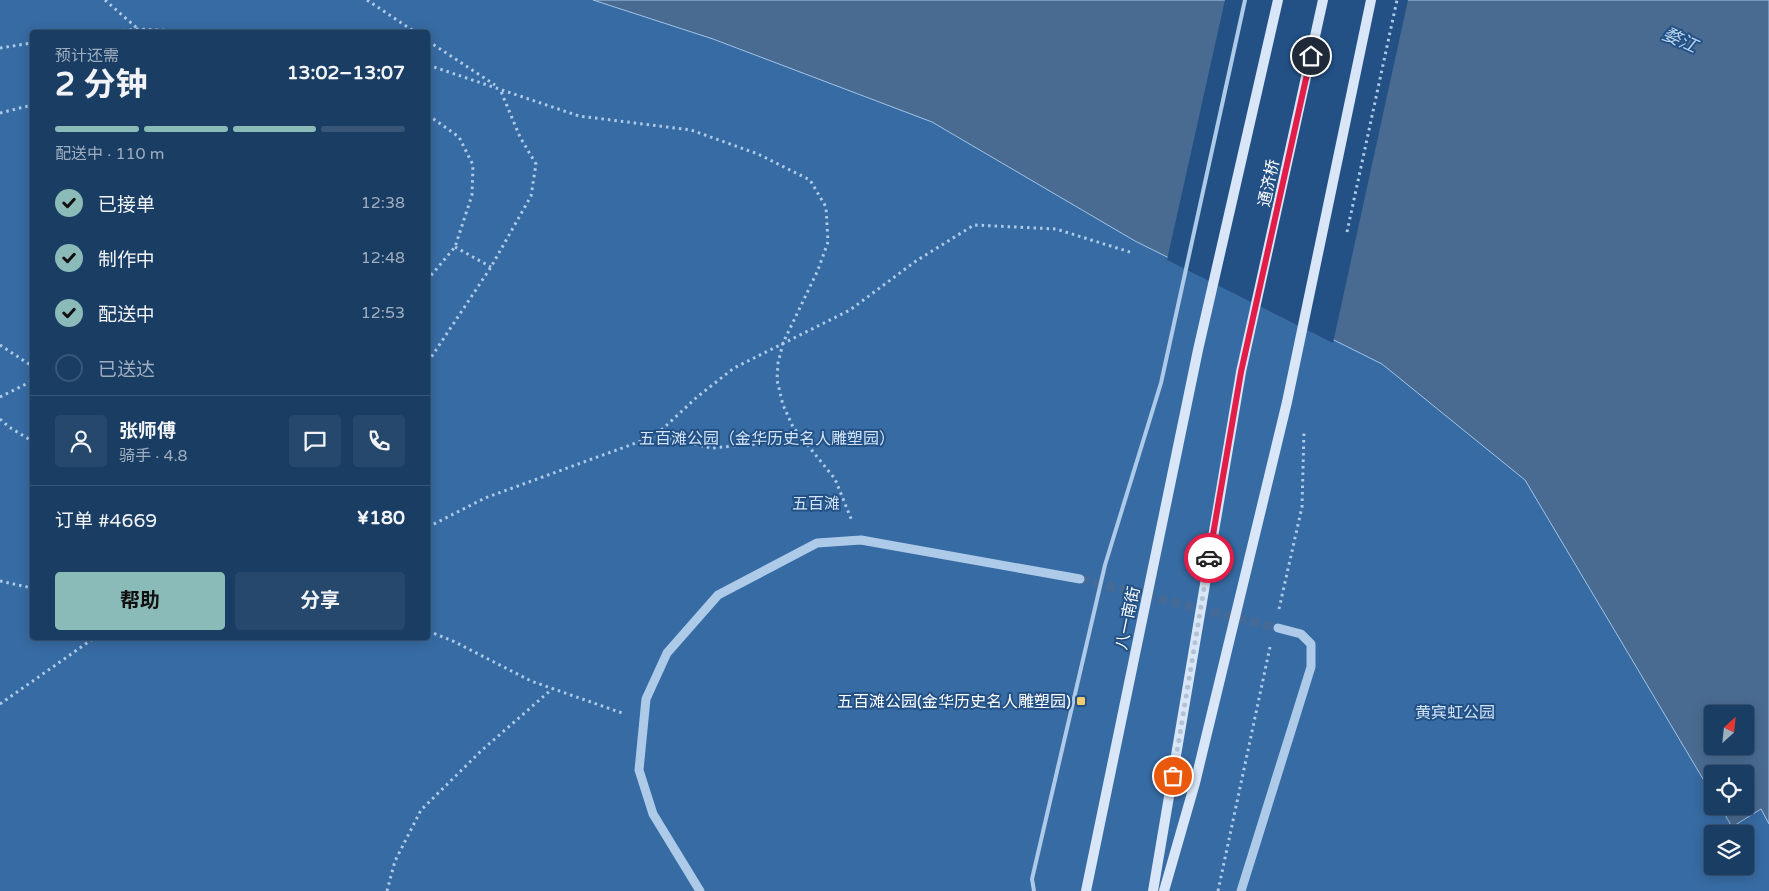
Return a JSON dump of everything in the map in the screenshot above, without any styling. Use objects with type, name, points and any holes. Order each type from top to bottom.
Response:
[{"type":"main road","name":"通济桥","points":[[1198,350],[1278,0]]},
{"type":"main road","name":"通济桥","points":[[1153,891],[1241,372],[1323,0]]},
{"type":"main road","points":[[1164,891],[1195,783],[1287,402],[1371,0]]},
{"type":"main road","name":"八一南街","points":[[1086,891],[1198,350]]},
{"type":"street","points":[[700,891],[654,814],[639,770],[646,699],[667,653],[718,595],[817,543],[860,540],[1080,579]]},
{"type":"street","points":[[1241,891],[1311,668],[1311,644],[1301,634],[1278,628]]},
{"type":"lane","points":[[1034,891],[1032,879],[1105,566],[1161,383],[1245,0]]},
{"type":"path","points":[[105,0],[138,29]]},
{"type":"path","points":[[367,0],[413,30]]},
{"type":"path","points":[[1345,240],[1397,0]]},
{"type":"path","points":[[129,30],[157,30]]},
{"type":"path","points":[[430,41],[500,89],[520,137],[536,164],[531,196],[492,267],[430,359]]},
{"type":"path","points":[[0,48],[30,43]]},
{"type":"path","points":[[430,66],[578,116],[691,130],[758,154],[810,180],[826,207],[828,242],[818,270],[783,343],[778,363],[777,380],[783,405],[793,427],[835,479],[860,540]]},
{"type":"path","points":[[0,113],[30,106]]},
{"type":"path","points":[[430,116],[459,137],[473,165],[472,195],[455,247],[430,278]]},
{"type":"path","points":[[430,526],[485,498],[655,436],[697,397],[734,368],[850,310],[916,260],[974,225],[1056,229],[1133,253]]},
{"type":"path","points":[[455,247],[492,267]]},
{"type":"path","points":[[0,345],[30,365]]},
{"type":"path","points":[[0,398],[30,383]]},
{"type":"path","points":[[0,419],[30,440]]},
{"type":"path","points":[[1278,613],[1302,508],[1304,431],[1306,422]]},
{"type":"path","points":[[655,436],[712,448],[801,437]]},
{"type":"path","points":[[0,581],[30,588]]},
{"type":"path","points":[[430,632],[453,641],[531,681],[644,721]]},
{"type":"path","points":[[0,704],[91,640]]},
{"type":"path","points":[[1218,891],[1271,642]]},
{"type":"path","points":[[387,891],[395,861],[421,810],[482,750],[552,688]]},
{"type":"green space","name":"五百滩","points":[[0,0],[593,0],[713,39],[932,122],[1135,241],[1382,364],[1525,480],[1704,781],[1704,815],[1725,815],[1731,825],[1704,825],[1704,875],[1754,875],[1754,825],[1735,825],[1761,809],[1769,824],[1769,891],[0,891]]},
{"type":"water","name":"婺江","points":[[593,0],[1769,0],[1769,824],[1761,809],[1754,813],[1754,765],[1704,765],[1704,781],[1525,480],[1382,364],[1135,241],[932,122],[713,39]]},
{"type":"water","points":[[1725,815],[1751,815],[1735,825],[1731,825]]},
{"type":"pier","points":[[1225,0],[1408,0],[1333,343],[1167,260]]},
{"type":"tunnel","points":[[1080,579],[1278,628]]},
{"type":"way so far","points":[[1173,776],[1209,558]]},
{"type":"place","name":"五百滩公园(金华历史名人雕塑园)","points":[[1081,701]]},
{"type":"route","points":[[1209,558],[1241,372],[1311,56]]},
{"type":"park label","name":"五百滩公园（金华历史名人雕塑园）","points":[[767,438]]},
{"type":"park label","name":"黄宾虹公园","points":[[1455,712]]}]
